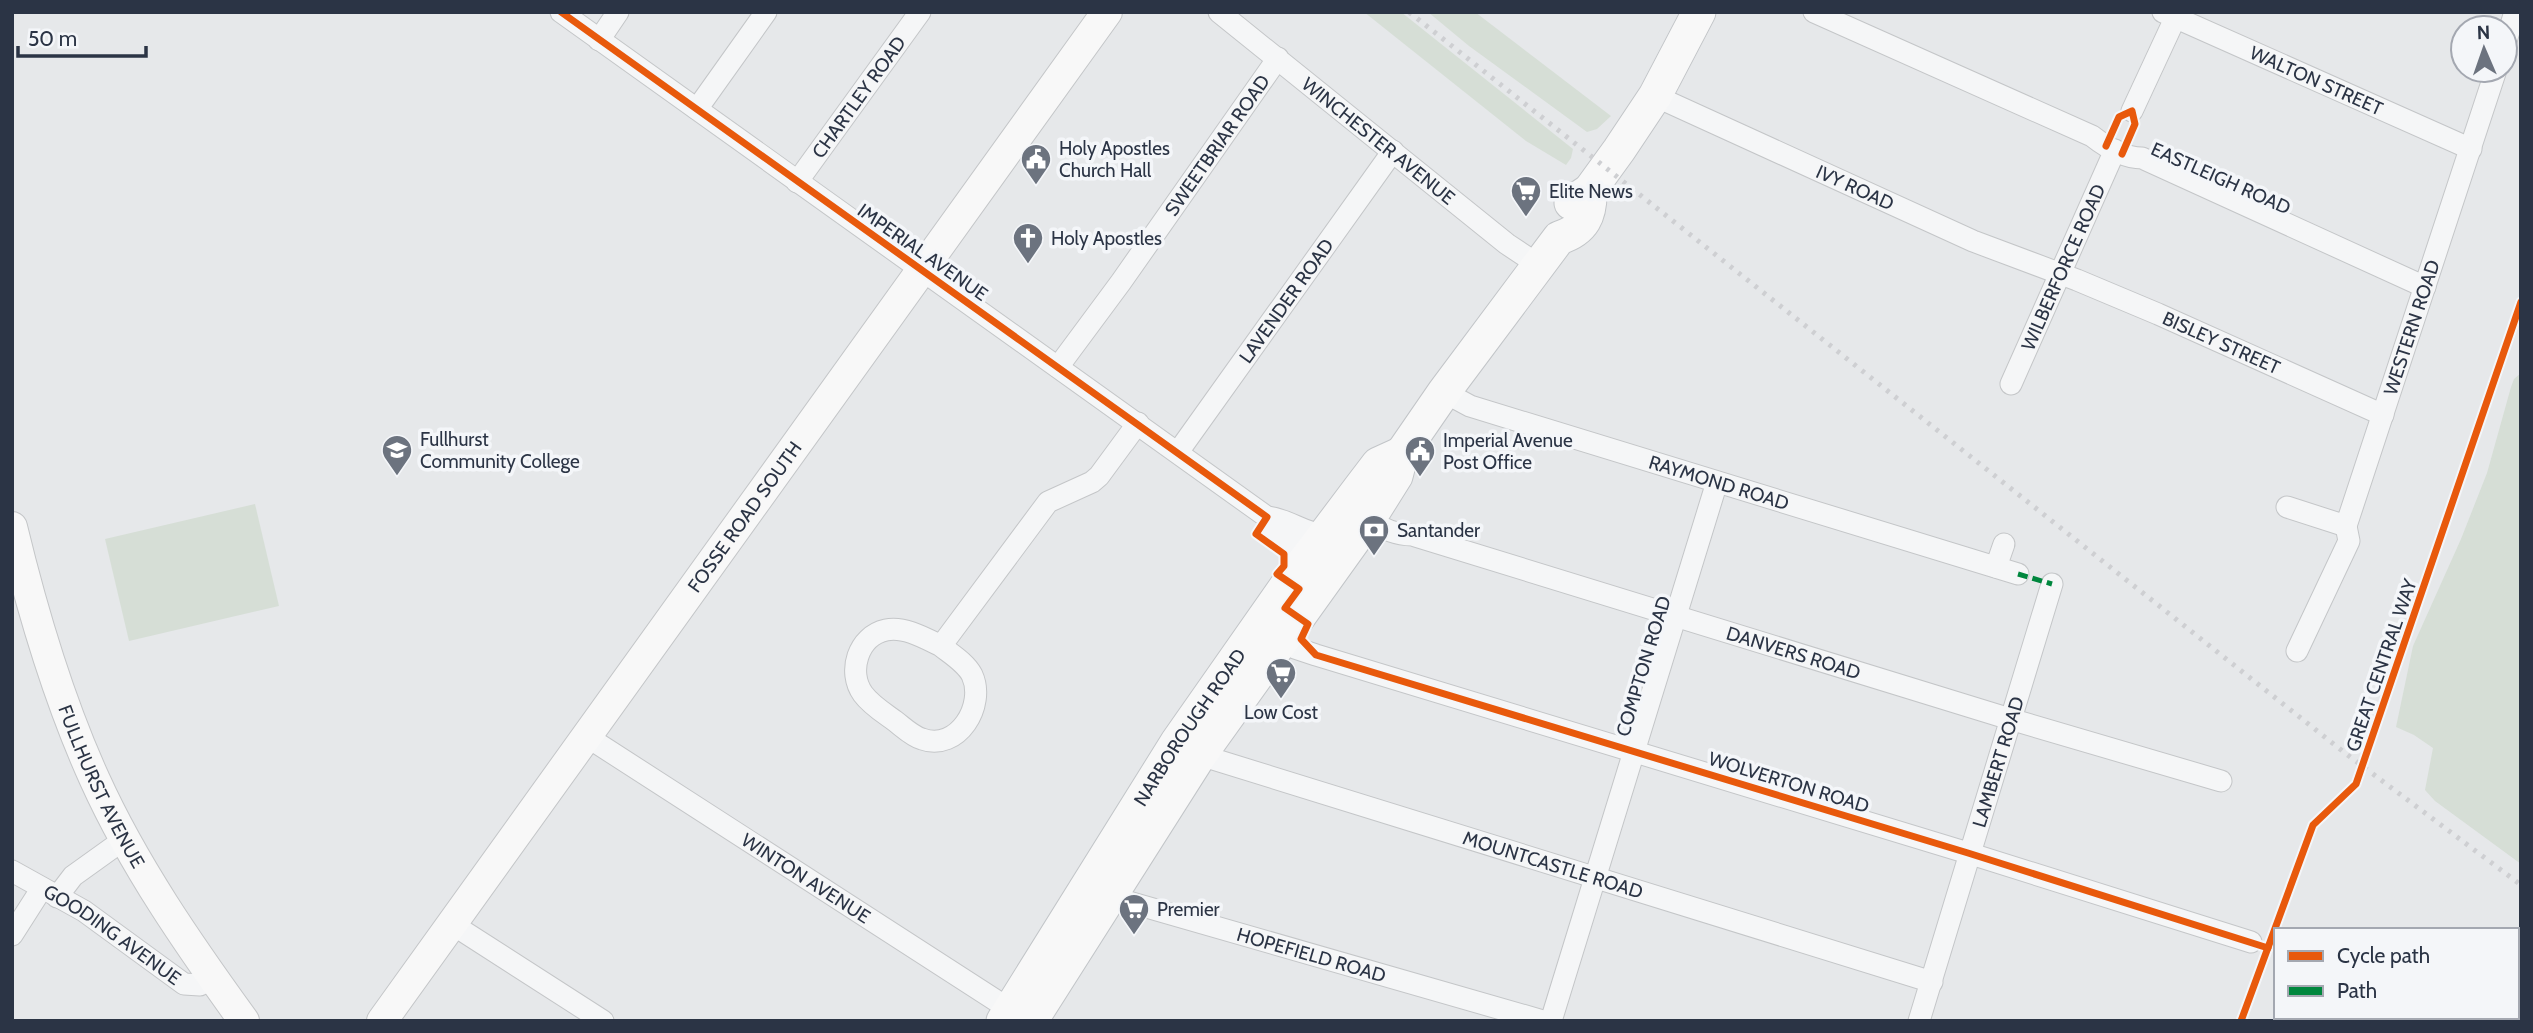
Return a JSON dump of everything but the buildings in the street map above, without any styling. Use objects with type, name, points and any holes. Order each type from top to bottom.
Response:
[{"type":"main road","name":"NARBOROUGH ROAD","points":[[1189,749],[1281,640],[1324,549],[1369,519],[1396,476],[1402,453],[1559,238],[1557,224],[1572,202],[1590,190],[1655,96],[1699,12]]},
{"type":"main road","name":"NARBOROUGH ROAD","points":[[1018,1018],[1189,749],[1378,464],[1402,453]]},
{"type":"street","name":"IMPERIAL AVENUE","points":[[561,12],[1267,517],[1271,531],[1324,549]]},
{"type":"street","points":[[599,40],[618,12]]},
{"type":"street","points":[[697,109],[766,12]]},
{"type":"street","name":"CHARTLEY ROAD","points":[[796,182],[920,12]]},
{"type":"street","name":"FOSSE ROAD SOUTH","points":[[382,1021],[1107,12]]},
{"type":"street","name":"WINCHESTER AVENUE","points":[[1219,12],[1507,244],[1540,266]]},
{"type":"street","name":"EASTLEIGH ROAD","points":[[1814,12],[2091,136],[2132,158],[2142,158],[2425,287]]},
{"type":"street","points":[[2132,111],[2172,14]]},
{"type":"street","name":"WALTON STREET","points":[[2172,14],[2471,149]]},
{"type":"street","name":"SWEETBRIAR ROAD","points":[[1058,367],[1129,271],[1278,58]]},
{"type":"street","name":"WESTERN ROAD","points":[[2297,651],[2349,541],[2346,526],[2492,84]]},
{"type":"street","name":"IVY ROAD","points":[[1655,96],[1973,241],[2060,273]]},
{"type":"street","name":"WILBERFORCE ROAD","points":[[2011,384],[2115,150]]},
{"type":"street","name":"LAVENDER ROAD","points":[[1178,452],[1393,151]]},
{"type":"street","name":"BISLEY STREET","points":[[2060,273],[2383,415]]},
{"type":"street","name":"RAYMOND ROAD","points":[[1444,392],[1470,406],[2018,574]]},
{"type":"street","points":[[941,646],[1048,502],[1099,477],[1138,423]]},
{"type":"street","name":"COMPTON ROAD","points":[[1551,1021],[1717,482]]},
{"type":"street","points":[[2287,507],[2346,526]]},
{"type":"street","name":"DANVERS ROAD","points":[[1369,519],[1401,535],[1412,535],[2221,781]]},
{"type":"street","name":"FULLHURST AVENUE","points":[[12,527],[30,604],[56,684],[96,782],[162,902],[244,1021]]},
{"type":"street","points":[[1996,567],[2004,544]]},
{"type":"street","name":"LAMBERT ROAD","points":[[1919,1021],[2052,584]]},
{"type":"street","points":[[886,629],[910,633],[941,646],[968,668],[976,695],[975,706],[964,727],[933,741],[914,735],[869,702],[861,692],[856,661],[867,640],[886,629]]},
{"type":"street","name":"WOLVERTON ROAD","points":[[1281,640],[1294,648],[1316,655],[1968,853],[2252,943]]},
{"type":"street","name":"WINTON AVENUE","points":[[586,736],[1018,1018]]},
{"type":"street","name":"MOUNTCASTLE ROAD","points":[[1189,749],[1931,982]]},
{"type":"street","points":[[12,934],[50,892],[126,838]]},
{"type":"street","name":"GOODING AVENUE","points":[[12,872],[84,911],[184,984],[200,985],[212,978]]},
{"type":"street","name":"HOPEFIELD ROAD","points":[[1095,896],[1544,1021]]},
{"type":"street","points":[[452,924],[603,1021]]},
{"type":"shaded area","points":[[1364,12],[1401,12],[1573,149],[1566,165],[1526,141]]},
{"type":"shaded area","points":[[1428,12],[1475,12],[1611,116],[1597,129],[1587,132],[1469,46]]},
{"type":"shaded area","points":[[2521,373],[2521,864],[2435,801],[2425,790],[2433,748],[2396,727],[2413,646],[2461,539],[2487,473],[2511,387],[2514,379]]},
{"type":"shaded area","points":[[255,504],[279,606],[129,641],[105,539]]},
{"type":"railway","points":[[1409,12],[2345,753],[2521,885]]},
{"type":"marked path","points":[[2018,574],[2052,584]]},
{"type":"cycle path","points":[[561,12],[1267,517],[1256,534],[1284,554],[1284,566],[1277,574],[1299,589],[1285,608],[1308,624],[1301,639],[1316,655],[1968,853],[2268,948]]},
{"type":"cycle path","points":[[2106,146],[2119,117],[2132,111],[2135,124],[2122,154]]},
{"type":"cycle path","name":"GREAT CENTRAL WAY","points":[[2275,928],[2313,825],[2356,784],[2521,302]]},
{"type":"cycle path","name":"GREAT CENTRAL WAY","points":[[2241,1021],[2274,931]]},
{"type":"place","name":"Holy Apostles Church Hall","points":[[1036,186]]},
{"type":"place","name":"Elite News","points":[[1526,218]]},
{"type":"place","name":"Holy Apostles","points":[[1028,265]]},
{"type":"place","name":"Fullhurst Community College","points":[[397,477]]},
{"type":"place","name":"Imperial Avenue Post Office","points":[[1420,478]]},
{"type":"place","name":"Santander","points":[[1374,557]]},
{"type":"place","name":"Low Cost","points":[[1281,700]]},
{"type":"place","name":"Premier","points":[[1134,936]]}]
